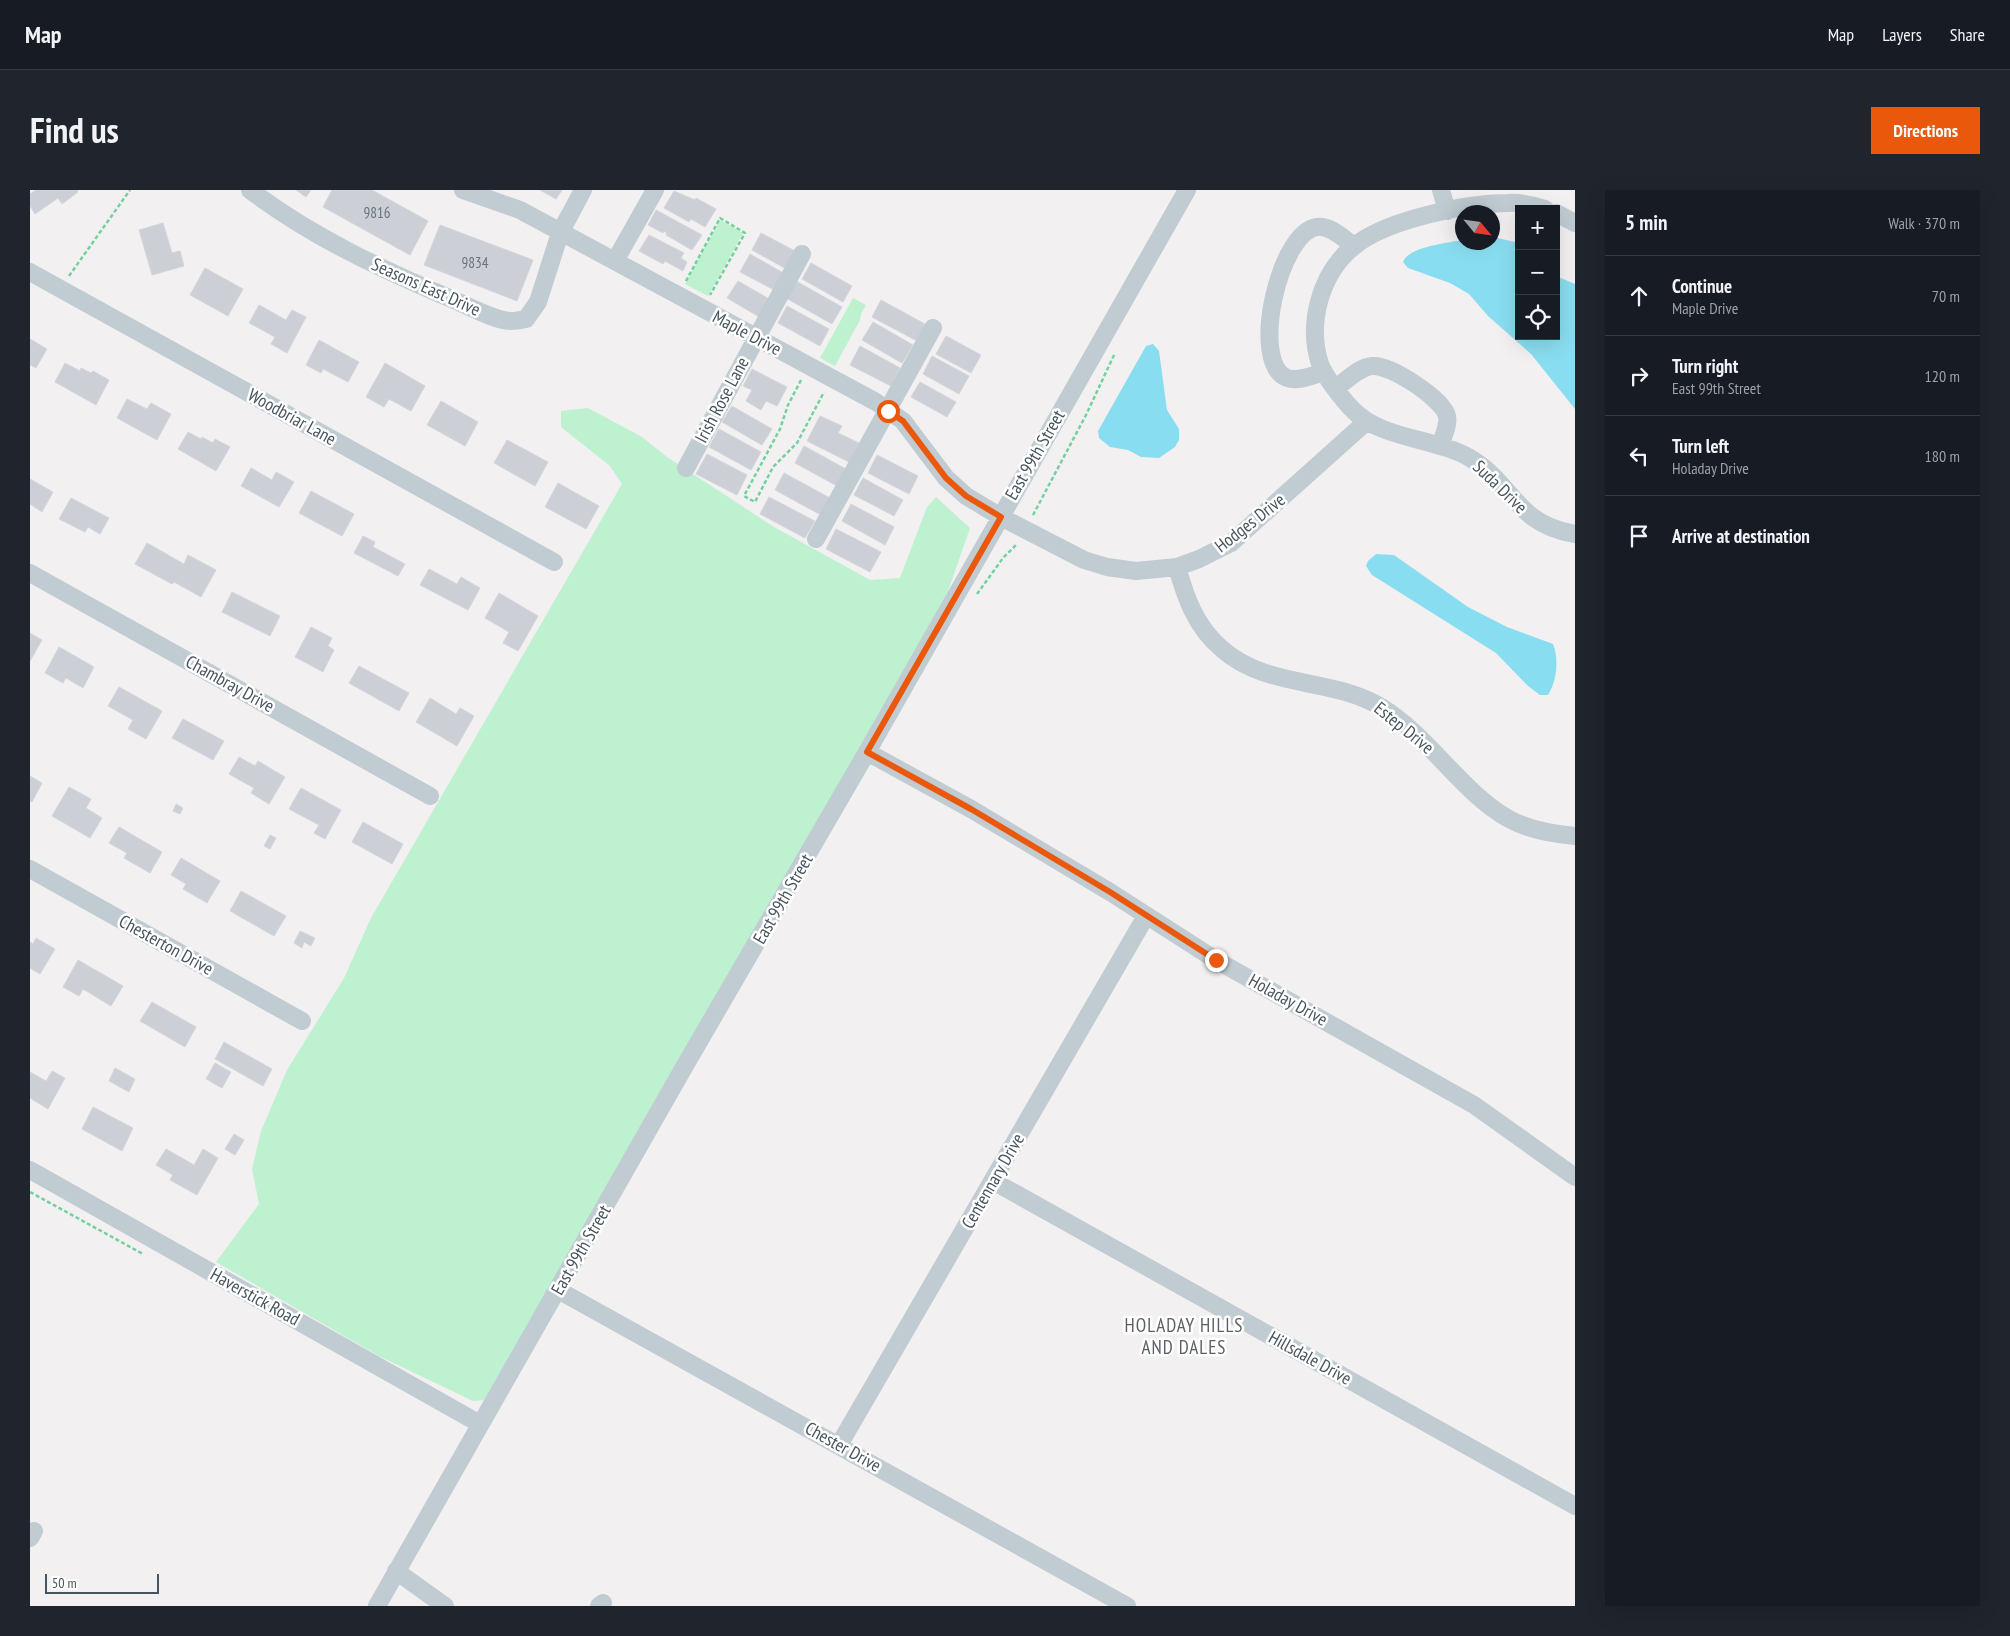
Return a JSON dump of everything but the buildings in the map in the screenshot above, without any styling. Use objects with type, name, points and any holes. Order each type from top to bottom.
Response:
[{"type":"street","name":"Seasons East Drive","points":[[250,190],[277,211],[350,252],[404,279],[486,314],[510,321],[526,319],[538,302],[560,233],[583,190]]},
{"type":"street","name":"Maple Drive","points":[[463,190],[520,210],[888,411],[903,421],[946,478],[966,496],[1001,517]]},
{"type":"street","points":[[615,261],[655,190]]},
{"type":"street","name":"East 99th Street","points":[[377,1606],[1187,190]]},
{"type":"street","points":[[1442,190],[1447,211]]},
{"type":"street","points":[[1366,422],[1351,409],[1320,364],[1316,334],[1319,303],[1333,270],[1354,246],[1389,227],[1447,211],[1506,203],[1528,205]]},
{"type":"street","points":[[1560,215],[1575,223]]},
{"type":"street","points":[[1324,372],[1292,379],[1286,378],[1277,369],[1273,361],[1270,336],[1272,304],[1281,271],[1289,254],[1296,242],[1309,229],[1316,227],[1327,229],[1354,246]]},
{"type":"street","name":"Irish Rose Lane","points":[[686,468],[802,254]]},
{"type":"street","name":"Woodbriar Lane","points":[[30,272],[554,562]]},
{"type":"street","points":[[816,539],[933,328]]},
{"type":"street","points":[[1336,388],[1350,377],[1368,367],[1383,366],[1400,374],[1443,407],[1447,419],[1440,446]]},
{"type":"street","name":"Hodges Drive","points":[[1001,517],[1071,554],[1095,564],[1121,570],[1136,571],[1177,567],[1206,556],[1231,543],[1366,422]]},
{"type":"street","name":"Suda Drive","points":[[1366,422],[1464,454],[1477,463],[1528,515],[1556,530],[1575,534]]},
{"type":"street","name":"Estep Drive","points":[[1177,567],[1188,602],[1199,624],[1211,639],[1232,657],[1254,670],[1344,691],[1380,706],[1399,720],[1503,815],[1520,824],[1536,829],[1575,836]]},
{"type":"street","name":"Chambray Drive","points":[[30,573],[430,796]]},
{"type":"street","name":"Holaday Drive","points":[[867,752],[971,809],[1216,960],[1474,1104],[1575,1177]]},
{"type":"street","name":"Chesterton Drive","points":[[30,869],[302,1020]]},
{"type":"street","name":"Centennary Drive","points":[[839,1445],[1146,916]]},
{"type":"street","name":"Haverstick Road","points":[[30,1170],[480,1424]]},
{"type":"street","name":"Hillsdale Drive","points":[[993,1181],[1575,1506]]},
{"type":"street","name":"Chester Drive","points":[[558,1290],[1126,1606]]},
{"type":"street","points":[[396,1571],[445,1606]]},
{"type":"path","points":[[60,289],[130,190]]},
{"type":"path","points":[[683,285],[720,218],[745,233],[708,299]]},
{"type":"path","points":[[1034,513],[1086,415],[1114,353]]},
{"type":"path","points":[[801,380],[788,404],[780,429],[744,496],[755,502],[773,467],[797,443],[824,392]]},
{"type":"path","points":[[976,595],[1003,558],[1017,543]]},
{"type":"green space","points":[[720,220],[743,233],[708,296],[685,284]]},
{"type":"green space","points":[[853,298],[866,305],[835,366],[820,358]]},
{"type":"green space","points":[[588,408],[642,437],[667,457],[774,527],[870,580],[900,578],[927,507],[936,497],[970,528],[945,600],[924,638],[484,1400],[473,1401],[379,1356],[216,1262],[259,1204],[252,1169],[261,1131],[287,1070],[344,978],[371,918],[622,484],[610,466],[561,427],[561,411]]},
{"type":"water","points":[[1500,239],[1515,242],[1515,340],[1488,316],[1469,294],[1450,283],[1408,268],[1403,262],[1412,253],[1429,246],[1455,241],[1455,250],[1500,250]]},
{"type":"water","points":[[1560,278],[1575,284],[1575,409],[1531,354],[1515,340],[1560,340]]},
{"type":"water","points":[[1153,344],[1159,351],[1167,410],[1179,429],[1179,440],[1175,447],[1159,458],[1141,457],[1128,450],[1110,447],[1099,438],[1098,431],[1146,346]]},
{"type":"water","points":[[1376,554],[1394,555],[1468,607],[1507,627],[1553,644],[1556,656],[1556,670],[1548,695],[1540,695],[1528,686],[1496,653],[1372,575],[1366,566],[1368,561]]},
{"type":"district","name":"HOLADAY HILLS AND DALES","points":[[1184,1336]]},
{"type":"route","points":[[888,411],[903,421],[946,478],[966,496],[1001,517],[867,752],[883,759],[971,809],[1110,892],[1216,960]]}]
